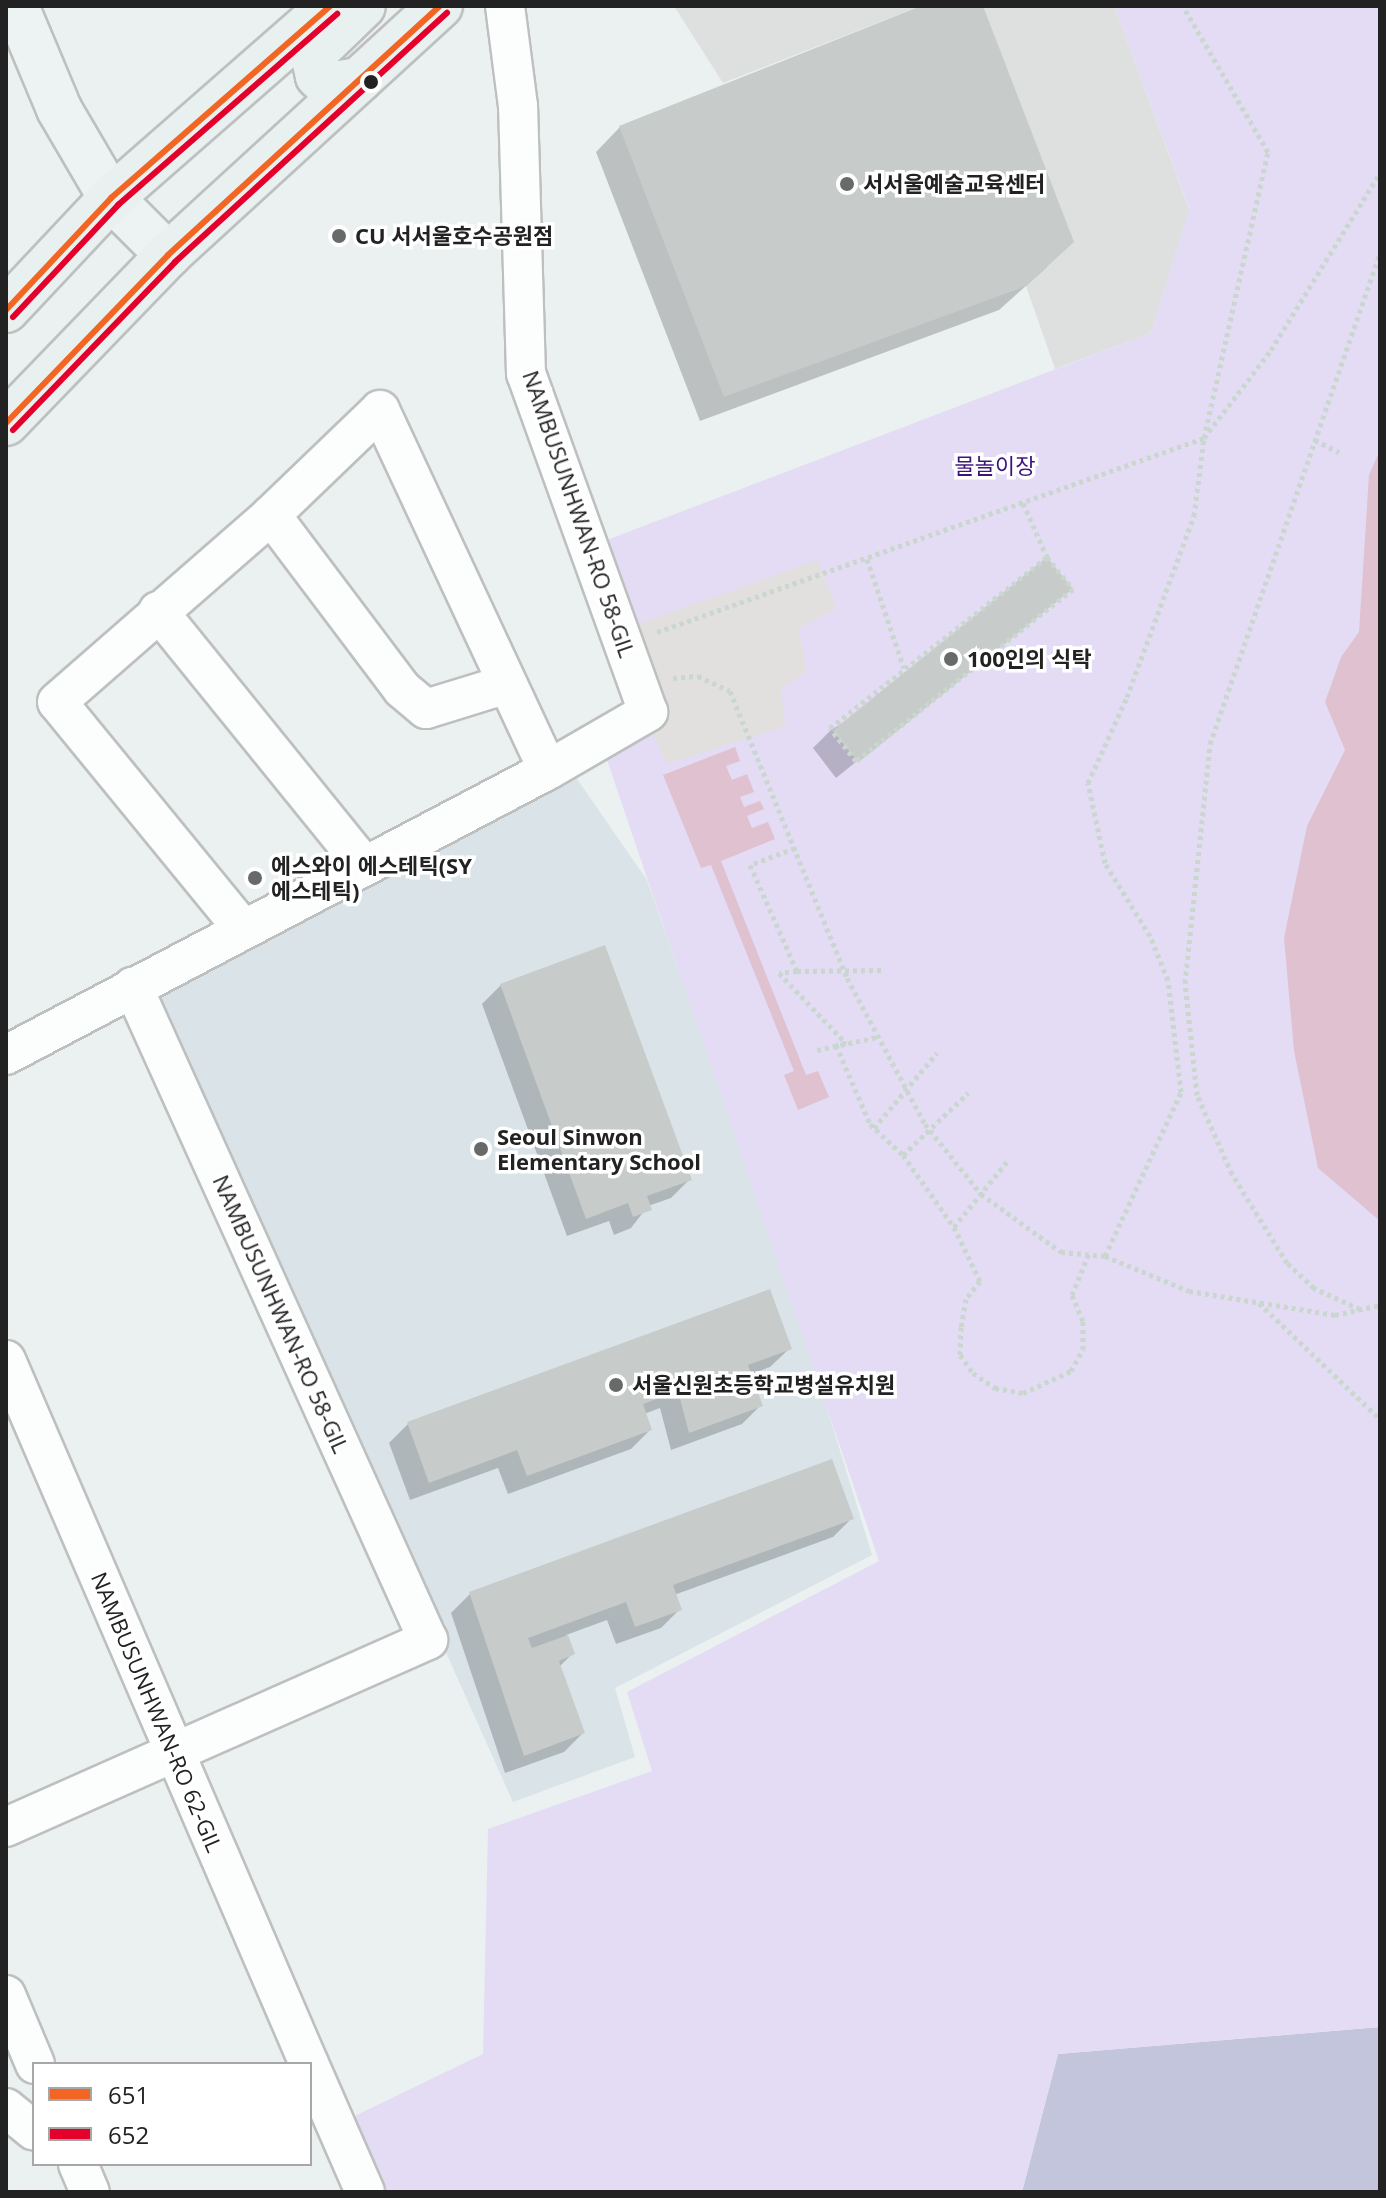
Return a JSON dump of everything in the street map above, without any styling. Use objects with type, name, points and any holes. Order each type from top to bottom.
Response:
[{"type":"main road","points":[[6,310],[111,198],[330,6]]},
{"type":"main road","points":[[359,80],[327,85],[318,76],[313,54],[363,6]]},
{"type":"main road","points":[[6,423],[168,255],[440,6]]},
{"type":"street","name":"NAMBUSUNHWAN-RO 58-GIL","points":[[6,1055],[363,864],[548,770],[648,712],[526,374],[518,106],[505,6]]},
{"type":"street","points":[[14,14],[59,109],[111,198],[168,255]]},
{"type":"street","points":[[243,929],[57,702],[271,515],[380,410],[504,685],[548,770]]},
{"type":"street","points":[[271,515],[402,689],[426,709],[504,685]]},
{"type":"street","points":[[158,611],[363,864]]},
{"type":"street","name":"NAMBUSUNHWAN-RO 58-GIL","points":[[133,987],[428,1640],[174,1755]]},
{"type":"street","name":"NAMBUSUNHWAN-RO 62-GIL","points":[[6,1360],[309,2062]]},
{"type":"street","points":[[6,1827],[174,1755]]},
{"type":"street","points":[[6,1995],[34,2062]]},
{"type":"street","name":"NAMBUSUNHWAN-RO 62-GIL","points":[[312,2070],[365,2192]]},
{"type":"street","points":[[6,2108],[32,2129]]},
{"type":"path","points":[[1105,1256],[1181,1092],[1168,980],[1150,936],[1105,863],[1088,783],[1127,697],[1194,516],[1204,438],[1268,152],[1183,6]]},
{"type":"path","points":[[653,634],[1204,438],[1271,350],[1380,173]]},
{"type":"path","points":[[1360,1309],[1314,1288],[1287,1263],[1261,1226],[1197,1095],[1187,1039],[1186,948],[1210,744],[1380,253]]},
{"type":"path","points":[[1315,440],[1339,452]]},
{"type":"path","points":[[1023,503],[1047,557],[1073,589],[856,761],[830,728],[1047,557]]},
{"type":"path","points":[[867,559],[905,669]]},
{"type":"path","points":[[661,684],[698,676],[730,691],[843,971],[905,1091],[929,1130],[981,1194],[1061,1252],[1090,1251],[1189,1291],[1335,1315],[1380,1305]]},
{"type":"path","points":[[795,848],[750,865],[797,971]]},
{"type":"path","points":[[817,1050],[846,1043],[779,973],[884,970]]},
{"type":"path","points":[[836,1045],[877,1037]]},
{"type":"path","points":[[836,1045],[874,1128],[903,1155],[954,1227],[980,1281],[966,1299],[960,1355],[973,1373],[995,1388],[1023,1393],[1071,1371],[1083,1349],[1083,1321],[1072,1295],[1090,1251]]},
{"type":"path","points":[[874,1128],[937,1053]]},
{"type":"path","points":[[903,1155],[968,1093]]},
{"type":"path","points":[[954,1227],[1009,1159]]},
{"type":"path","points":[[1258,1303],[1380,1419]]},
{"type":"shaded area","points":[[674,6],[921,6],[723,83]]},
{"type":"shaded area","points":[[983,6],[1114,6],[1189,209],[1151,333],[1055,369],[1026,286]]},
{"type":"shaded area","points":[[1380,450],[1380,1221],[1318,1168],[1294,1051],[1284,938],[1307,826],[1345,750],[1325,702],[1341,657],[1359,632],[1369,475]]},
{"type":"shaded area","points":[[818,560],[836,608],[799,629],[806,672],[781,688],[785,726],[667,764],[653,734],[654,700],[627,628]]},
{"type":"shaded area","points":[[735,747],[740,761],[726,766],[732,780],[747,774],[754,792],[740,797],[744,807],[760,801],[764,809],[747,816],[752,828],[768,822],[775,839],[721,861],[806,1075],[818,1071],[829,1097],[798,1110],[784,1075],[794,1071],[711,865],[701,868],[663,775]]},
{"type":"shaded area","name":"Seoul Sinwon Elementary School","points":[[575,776],[647,880],[794,1300],[872,1555],[615,1688],[635,1757],[513,1802],[152,997]]},
{"type":"shaded area","points":[[1380,2027],[1380,2192],[1022,2192],[1058,2054]]},
{"type":"green space","name":"물놀이장","points":[[1114,6],[1380,6],[1380,2027],[1058,2054],[1022,2192],[365,2192],[336,2125],[483,2054],[488,1829],[652,1771],[627,1692],[879,1561],[605,754],[647,731],[591,546],[1151,333],[1189,208]]},
{"type":"building","name":"서서울예술교육센터","points":[[921,6],[983,6],[1074,242],[1026,286],[724,397],[619,126]]},
{"type":"building","name":"100인의 식탁","points":[[1047,557],[1073,589],[858,763],[833,731]]},
{"type":"building","points":[[605,945],[692,1180],[647,1196],[652,1210],[633,1217],[628,1203],[586,1219],[500,984]]},
{"type":"building","points":[[770,1289],[792,1349],[748,1365],[763,1406],[689,1433],[678,1391],[643,1404],[652,1430],[527,1476],[517,1450],[429,1483],[407,1422]]},
{"type":"building","points":[[832,1459],[854,1519],[673,1585],[682,1610],[635,1627],[626,1602],[528,1638],[532,1648],[568,1635],[575,1654],[559,1661],[585,1733],[524,1756],[469,1592]]},
{"type":"transit line","name":"651","points":[[6,310],[111,198],[330,6]]},
{"type":"transit line","name":"651","points":[[6,423],[168,255],[440,6]]},
{"type":"transit line","name":"652","points":[[13,430],[175,262],[447,13]]},
{"type":"transit line","name":"652","points":[[13,317],[118,205],[337,14]]},
{"type":"place","name":"서서울예술교육센터","points":[[847,184]]},
{"type":"place","name":"CU 서서울호수공원점","points":[[339,236]]},
{"type":"place","name":"100인의 식탁","points":[[951,659]]},
{"type":"place","name":"에스와이 에스테틱(SY 에스테틱)","points":[[255,878]]},
{"type":"place","name":"Seoul Sinwon Elementary School","points":[[481,1149]]},
{"type":"place","name":"서울신원초등학교병설유치원","points":[[616,1385]]}]
